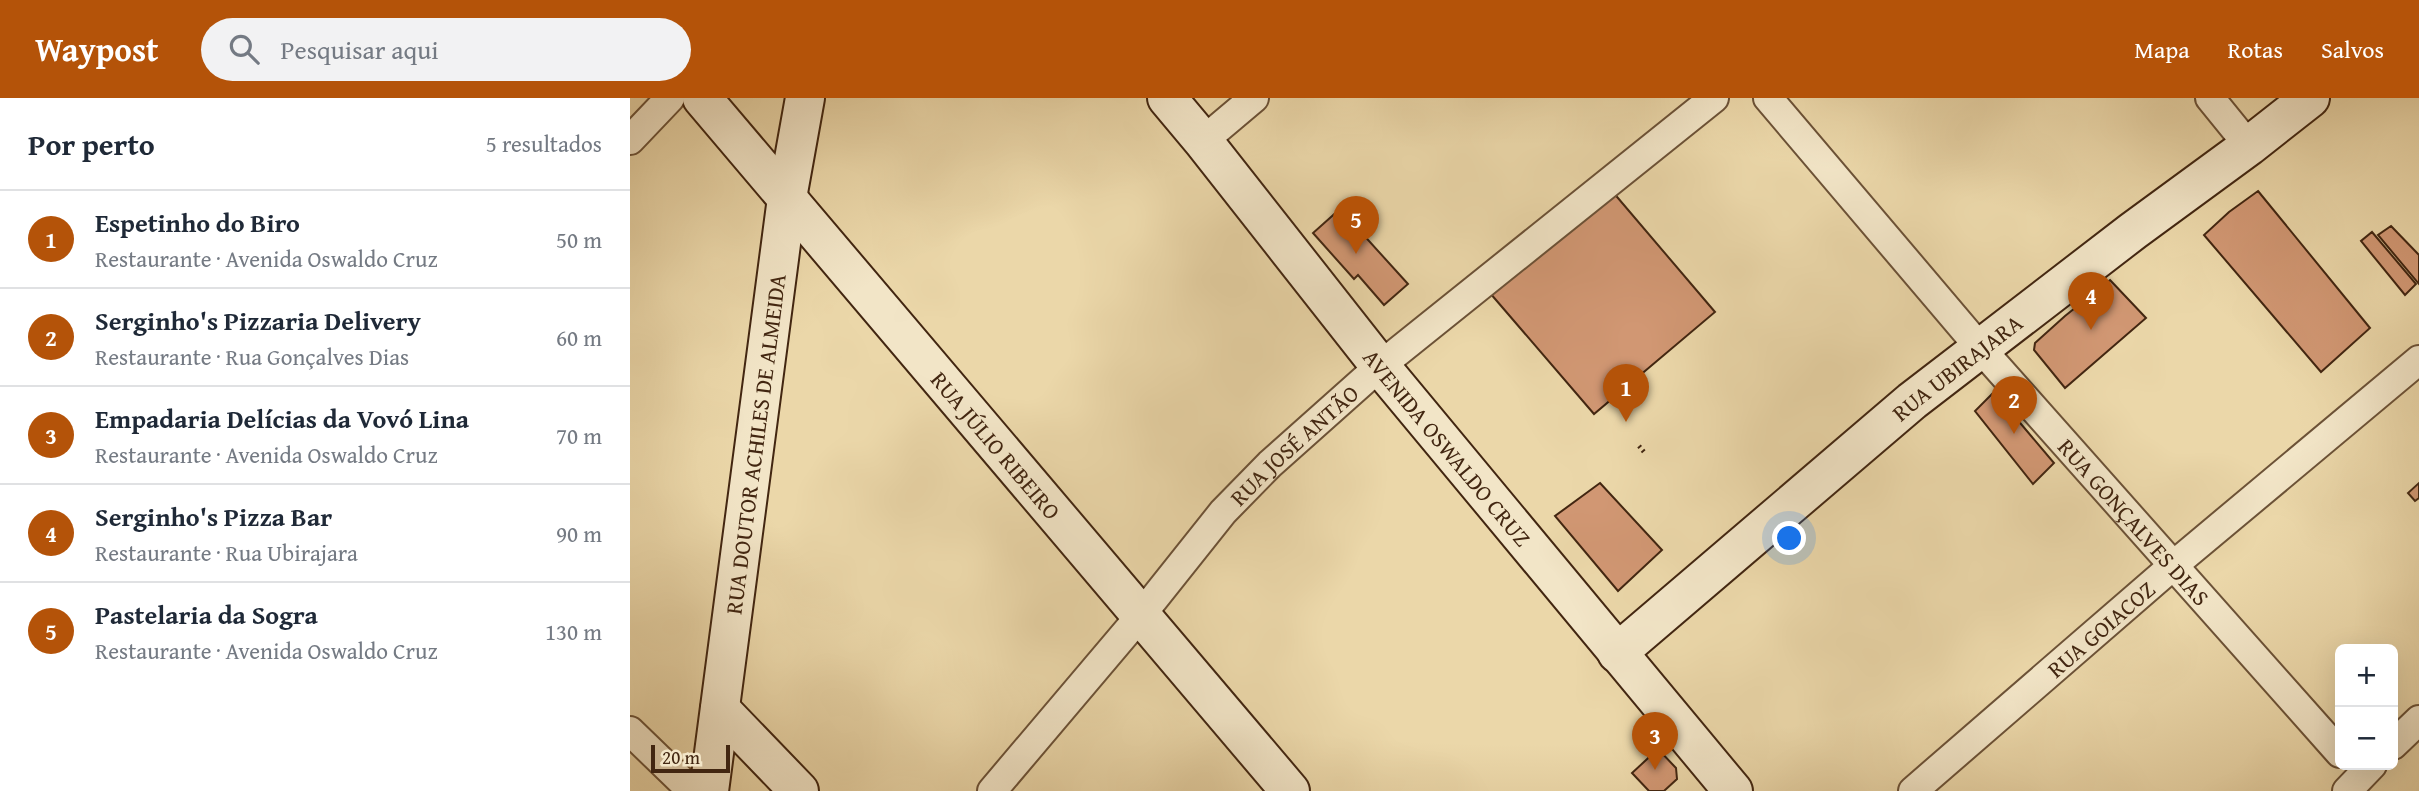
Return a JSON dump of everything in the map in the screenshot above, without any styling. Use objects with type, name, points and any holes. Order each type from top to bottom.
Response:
[{"type":"main road","name":"RUA JÚLIO RIBEIRO","points":[[702,98],[1290,791]]},
{"type":"main road","name":"RUA DOUTOR ACHILES DE ALMEIDA","points":[[709,791],[787,198],[805,98]]},
{"type":"main road","name":"AVENIDA OSWALDO CRUZ","points":[[1167,98],[1380,366],[1617,653],[1717,785]]},
{"type":"main road","name":"RUA UBIRAJARA","points":[[1617,653],[1912,401],[2310,98]]},
{"type":"main road","points":[[720,709],[799,791]]},
{"type":"street","points":[[630,139],[670,98]]},
{"type":"street","points":[[1203,141],[1254,98]]},
{"type":"street","name":"RUA JOSÉ ANTÃO","points":[[992,791],[1141,615],[1223,512],[1270,464],[1380,366],[1714,98]]},
{"type":"street","name":"RUA GONÇALVES DIAS","points":[[1768,98],[1981,348],[2335,747]]},
{"type":"street","points":[[2210,98],[2249,146]]},
{"type":"street","name":"RUA GOIACOZ","points":[[1913,791],[2175,564],[2419,360]]},
{"type":"street","points":[[2398,740],[2419,720]]},
{"type":"street","points":[[630,731],[692,791]]},
{"type":"path","points":[[1639,446],[1644,452]]},
{"type":"building","points":[[1612,191],[1715,312],[1594,414],[1490,293]]},
{"type":"building","points":[[2258,191],[2370,328],[2321,372],[2204,235]]},
{"type":"building","points":[[1340,209],[1408,284],[1384,305],[1358,275],[1354,279],[1313,233]]},
{"type":"building","points":[[2391,226],[2419,255],[2419,284],[2378,235]]},
{"type":"building","points":[[2372,232],[2416,284],[2405,295],[2361,241]]},
{"type":"building","points":[[2110,280],[2146,318],[2065,388],[2034,350],[2035,343]]},
{"type":"building","points":[[1994,392],[2054,463],[2033,484],[1975,411]]},
{"type":"building","points":[[1600,483],[1662,550],[1618,591],[1555,516]]},
{"type":"building","points":[[2419,483],[2419,498],[2415,501],[2408,493]]},
{"type":"building","points":[[1658,749],[1676,768],[1677,779],[1664,791],[1649,791],[1632,773]]},
{"type":"place","name":"Pastelaria da Sogra","points":[[1356,254]]},
{"type":"place","name":"Serginho's Pizza Bar","points":[[2091,330]]},
{"type":"place","name":"Espetinho do Biro","points":[[1626,422]]},
{"type":"place","name":"Serginho's Pizzaria Delivery","points":[[2014,434]]},
{"type":"place","name":"Empadaria Delícias da Vovó Lina","points":[[1655,770]]}]
